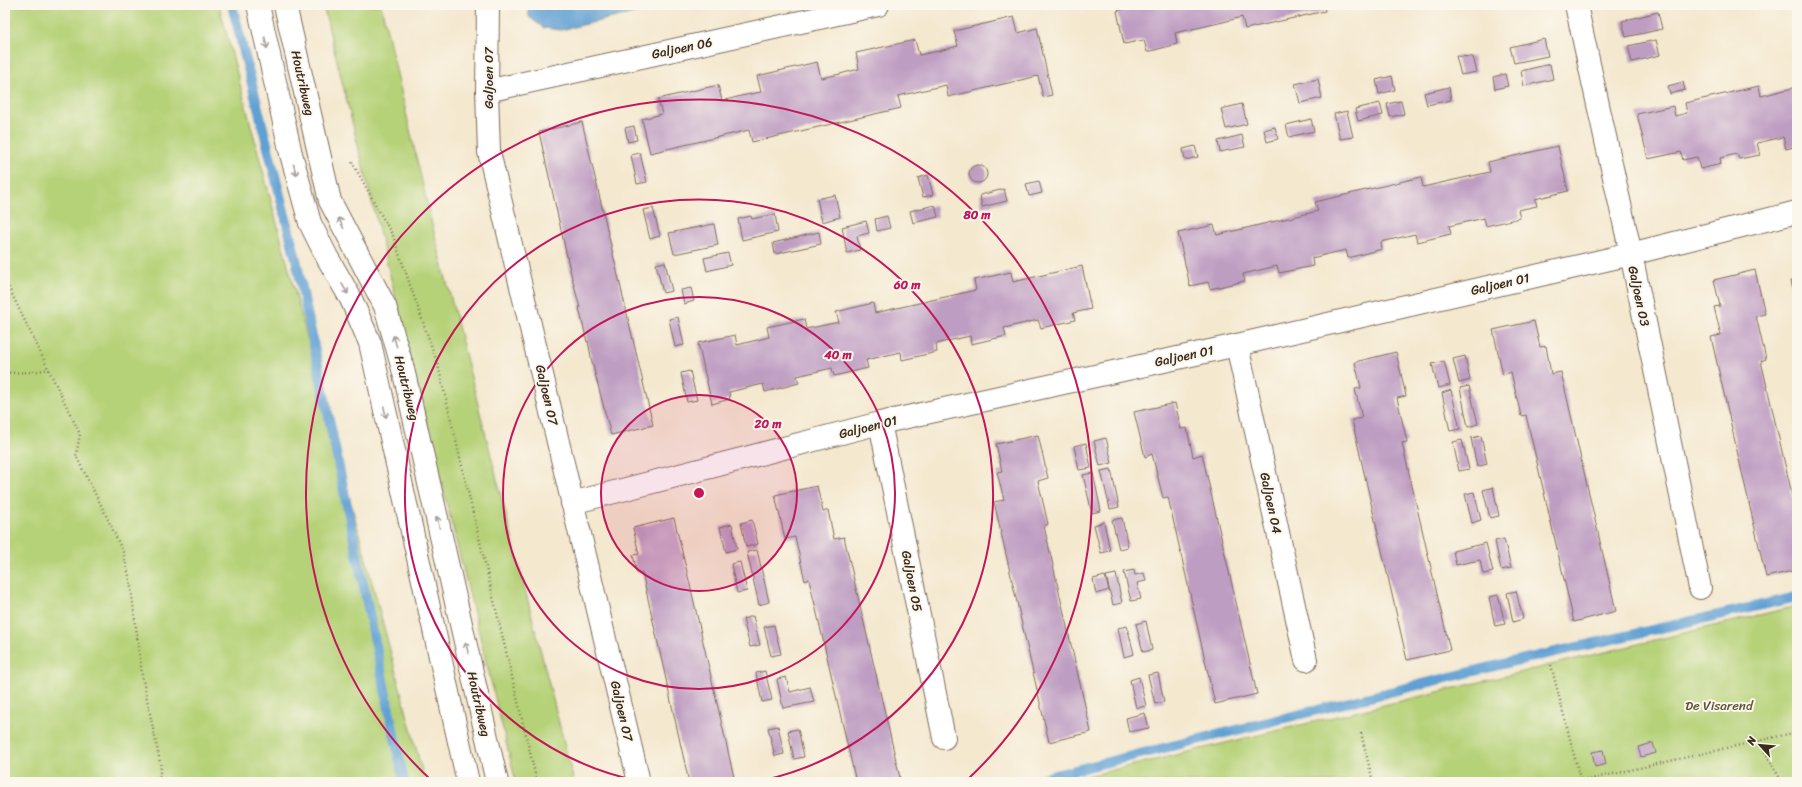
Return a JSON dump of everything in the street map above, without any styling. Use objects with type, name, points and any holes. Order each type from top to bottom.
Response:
[{"type":"street","name":"Houtribweg","points":[[285,5],[330,201],[385,306],[403,368],[497,782]]},
{"type":"street","name":"Galjoen 07","points":[[488,5],[487,91],[489,152],[639,782]]},
{"type":"street","name":"Galjoen 06","points":[[487,91],[878,5]]},
{"type":"street","name":"Galjoen 03","points":[[1576,5],[1631,254],[1700,588]]},
{"type":"street","name":"Houtribweg","points":[[261,6],[291,154],[310,223],[351,299],[370,342],[468,782]]},
{"type":"street","name":"Galjoen 01","points":[[572,503],[880,423],[1237,345],[1631,254],[1797,212]]},
{"type":"street","name":"Galjoen 04","points":[[1237,345],[1306,660]]},
{"type":"street","name":"Galjoen 05","points":[[880,423],[944,738]]},
{"type":"path","points":[[5,280],[80,434],[76,456],[123,552],[130,580],[142,675],[161,767],[158,782]]},
{"type":"path","points":[[5,373],[27,373],[49,369]]},
{"type":"path","points":[[1551,665],[1580,782],[1797,732]]},
{"type":"path","points":[[1361,733],[1373,782]]},
{"type":"path","points":[[1759,741],[1782,782]]},
{"type":"green space","points":[[5,5],[219,5],[425,782],[5,782]]},
{"type":"green space","points":[[323,5],[381,5],[430,216],[574,782],[516,782]]},
{"type":"green space","name":"De Visarend","points":[[1797,606],[1797,782],[1063,782]]},
{"type":"water","points":[[668,5],[561,30],[544,28],[529,17],[528,6]]},
{"type":"building","points":[[1136,5],[1324,5],[1325,11],[1245,29],[1242,17],[1175,33],[1177,44],[1147,52],[1144,40],[1124,44],[1117,11]]},
{"type":"building","points":[[1658,12],[1662,29],[1626,37],[1622,21]]},
{"type":"building","points":[[1014,17],[1018,33],[1037,28],[1052,95],[1043,97],[1038,76],[948,97],[946,85],[898,96],[901,108],[801,131],[752,142],[749,130],[650,153],[642,119],[662,114],[658,99],[718,85],[722,101],[761,92],[757,76],[817,62],[821,78],[840,74],[859,69],[856,53],[915,40],[919,55],[939,51],[958,46],[954,31]]},
{"type":"building","points":[[1544,39],[1548,56],[1514,63],[1510,47]]},
{"type":"building","points":[[1656,40],[1660,55],[1632,62],[1628,46]]},
{"type":"building","points":[[1456,56],[1473,57],[1477,72],[1461,75]]},
{"type":"building","points":[[1550,64],[1553,79],[1524,86],[1521,71]]},
{"type":"building","points":[[1505,74],[1508,86],[1495,89],[1493,77]]},
{"type":"building","points":[[1392,76],[1395,90],[1379,94],[1376,80]]},
{"type":"building","points":[[1318,79],[1322,98],[1300,103],[1295,84]]},
{"type":"building","points":[[1683,82],[1685,90],[1670,94],[1668,86]]},
{"type":"building","points":[[1759,86],[1761,96],[1797,87],[1797,146],[1786,149],[1783,137],[1757,143],[1760,155],[1739,159],[1737,154],[1728,156],[1720,158],[1721,164],[1700,169],[1697,157],[1683,160],[1681,152],[1648,159],[1637,114],[1673,106],[1675,116],[1687,113],[1685,103]]},
{"type":"building","points":[[1449,87],[1451,100],[1427,105],[1424,93]]},
{"type":"building","points":[[1401,101],[1404,114],[1390,117],[1387,104]]},
{"type":"building","points":[[1380,103],[1383,115],[1358,121],[1355,109]]},
{"type":"building","points":[[1242,104],[1247,124],[1226,129],[1221,109]]},
{"type":"building","points":[[1347,111],[1353,137],[1340,139],[1334,114]]},
{"type":"building","points":[[1311,119],[1314,131],[1289,137],[1286,125]]},
{"type":"building","points":[[582,122],[653,425],[611,435],[588,341],[587,342],[539,132]]},
{"type":"building","points":[[634,126],[637,140],[628,142],[625,128]]},
{"type":"building","points":[[1275,127],[1278,139],[1267,142],[1264,130]]},
{"type":"building","points":[[1242,135],[1245,147],[1220,152],[1218,141]]},
{"type":"building","points":[[1195,146],[1198,157],[1185,160],[1183,149]]},
{"type":"building","points":[[1558,146],[1568,191],[1535,199],[1537,206],[1518,210],[1520,218],[1486,226],[1484,218],[1449,226],[1451,234],[1417,242],[1415,234],[1381,242],[1382,249],[1348,258],[1346,250],[1312,258],[1313,266],[1279,273],[1277,266],[1243,274],[1245,281],[1210,289],[1208,282],[1190,286],[1178,233],[1214,225],[1217,235],[1318,211],[1315,202],[1421,177],[1423,187],[1490,172],[1488,162]]},
{"type":"building","points":[[640,153],[647,182],[637,184],[631,155]]},
{"type":"building","points":[[974,165],[982,165],[987,170],[985,181],[982,183],[974,183],[969,178],[969,170]]},
{"type":"building","points":[[928,175],[933,195],[923,197],[918,178]]},
{"type":"building","points":[[1039,181],[1042,193],[1029,196],[1026,184]]},
{"type":"building","points":[[1004,189],[1007,201],[982,207],[980,195]]},
{"type":"building","points":[[835,195],[840,217],[822,222],[817,199]]},
{"type":"building","points":[[935,205],[938,217],[913,223],[910,211]]},
{"type":"building","points":[[653,208],[660,236],[650,239],[643,210]]},
{"type":"building","points":[[775,214],[778,232],[742,240],[738,219],[751,216],[752,219]]},
{"type":"building","points":[[887,216],[890,228],[877,231],[875,219]]},
{"type":"building","points":[[866,221],[869,233],[857,236],[860,250],[847,253],[842,227]]},
{"type":"building","points":[[714,224],[718,245],[674,254],[669,233]]},
{"type":"building","points":[[819,232],[821,244],[775,254],[773,243]]},
{"type":"building","points":[[728,253],[731,265],[707,271],[704,258]]},
{"type":"building","points":[[665,262],[672,291],[663,293],[656,264]]},
{"type":"building","points":[[1082,266],[1091,309],[1073,313],[1075,320],[1041,328],[1038,320],[1004,328],[1006,336],[971,344],[970,336],[952,340],[936,344],[937,352],[902,360],[901,352],[866,360],[868,368],[834,376],[832,368],[797,376],[799,383],[765,392],[763,384],[729,392],[730,399],[712,404],[698,343],[735,335],[737,345],[769,337],[767,327],[804,319],[806,329],[839,322],[836,312],[873,303],[875,313],[976,290],[974,280],[1011,272],[1013,282]]},
{"type":"building","points":[[1755,270],[1765,314],[1756,316],[1766,359],[1761,361],[1797,516],[1797,570],[1766,577],[1711,337],[1721,335],[1714,307],[1720,306],[1714,280]]},
{"type":"building","points":[[1797,280],[1797,305],[1796,305],[1791,281]]},
{"type":"building","points":[[691,288],[694,301],[684,304],[681,290]]},
{"type":"building","points":[[678,317],[684,345],[675,347],[669,319]]},
{"type":"building","points":[[1534,321],[1540,347],[1546,346],[1551,374],[1561,372],[1616,611],[1574,622],[1526,415],[1521,416],[1511,372],[1503,375],[1493,330]]},
{"type":"building","points":[[1396,352],[1406,396],[1397,398],[1407,442],[1402,443],[1450,650],[1407,660],[1352,420],[1362,418],[1355,389],[1361,388],[1355,362]]},
{"type":"building","points":[[1465,356],[1470,380],[1459,383],[1453,359]]},
{"type":"building","points":[[1444,361],[1450,385],[1438,388],[1432,364]]},
{"type":"building","points":[[690,371],[697,400],[687,402],[681,373]]},
{"type":"building","points":[[1469,386],[1478,424],[1468,427],[1460,388]]},
{"type":"building","points":[[1451,390],[1460,429],[1450,431],[1442,393]]},
{"type":"building","points":[[1175,403],[1181,429],[1187,428],[1193,457],[1202,454],[1257,694],[1215,704],[1168,497],[1163,498],[1152,454],[1145,457],[1134,412]]},
{"type":"building","points":[[1038,435],[1048,478],[1038,481],[1048,524],[1044,526],[1091,732],[1049,742],[994,502],[1004,500],[997,472],[1002,471],[996,444]]},
{"type":"building","points":[[1481,436],[1487,464],[1477,467],[1471,438]]},
{"type":"building","points":[[1106,438],[1112,463],[1100,466],[1094,441]]},
{"type":"building","points":[[1462,440],[1469,469],[1459,471],[1453,442]]},
{"type":"building","points":[[1086,443],[1091,468],[1079,470],[1074,446]]},
{"type":"building","points":[[1111,469],[1119,507],[1110,509],[1101,471]]},
{"type":"building","points":[[1093,473],[1101,511],[1092,513],[1083,475]]},
{"type":"building","points":[[817,486],[823,512],[828,510],[834,539],[844,537],[901,782],[856,782],[809,579],[805,581],[795,537],[785,539],[775,495]]},
{"type":"building","points":[[1493,487],[1499,516],[1490,518],[1483,490]]},
{"type":"building","points":[[1474,492],[1481,520],[1472,523],[1465,494]]},
{"type":"building","points":[[674,518],[735,782],[689,782],[642,572],[637,573],[633,555],[639,554],[633,528]]},
{"type":"building","points":[[1122,518],[1128,547],[1119,549],[1112,520]]},
{"type":"building","points":[[752,520],[758,544],[746,547],[741,523]]},
{"type":"building","points":[[1104,522],[1110,551],[1101,553],[1094,525]]},
{"type":"building","points":[[732,524],[737,549],[726,552],[720,527]]},
{"type":"building","points":[[1504,539],[1511,568],[1501,570],[1495,541]]},
{"type":"building","points":[[1486,543],[1493,572],[1483,574],[1480,560],[1456,565],[1453,551]]},
{"type":"building","points":[[757,550],[769,602],[759,605],[747,552]]},
{"type":"building","points":[[740,562],[747,591],[737,593],[731,564]]},
{"type":"building","points":[[1134,570],[1135,575],[1144,573],[1146,581],[1137,583],[1141,599],[1131,601],[1124,572]]},
{"type":"building","points":[[1116,574],[1122,603],[1113,605],[1106,576]]},
{"type":"building","points":[[1105,576],[1109,590],[1096,594],[1093,579]]},
{"type":"building","points":[[1516,591],[1523,619],[1513,622],[1507,593]]},
{"type":"building","points":[[1498,595],[1505,624],[1495,626],[1489,597]]},
{"type":"building","points":[[753,616],[760,645],[750,647],[743,619]]},
{"type":"building","points":[[1146,621],[1152,650],[1143,652],[1136,624]]},
{"type":"building","points":[[774,625],[781,654],[771,656],[764,627]]},
{"type":"building","points":[[1127,626],[1134,654],[1124,657],[1118,628]]},
{"type":"building","points":[[765,671],[772,700],[762,702],[756,673]]},
{"type":"building","points":[[1158,673],[1164,702],[1155,704],[1148,675]]},
{"type":"building","points":[[786,677],[790,692],[810,687],[814,702],[783,708],[777,679]]},
{"type":"building","points":[[1139,677],[1146,706],[1136,708],[1130,680]]},
{"type":"building","points":[[1145,713],[1149,728],[1129,732],[1126,718]]},
{"type":"building","points":[[778,726],[784,754],[775,756],[768,728]]},
{"type":"building","points":[[798,729],[804,757],[794,759],[788,731]]},
{"type":"building","points":[[1653,743],[1656,753],[1641,757],[1638,747]]},
{"type":"building","points":[[1603,750],[1606,764],[1595,767],[1592,752]]},
{"type":"waterway","points":[[232,5],[296,259],[404,782]]},
{"type":"waterway","points":[[1044,782],[1043,778],[1511,662],[1797,597]]}]
